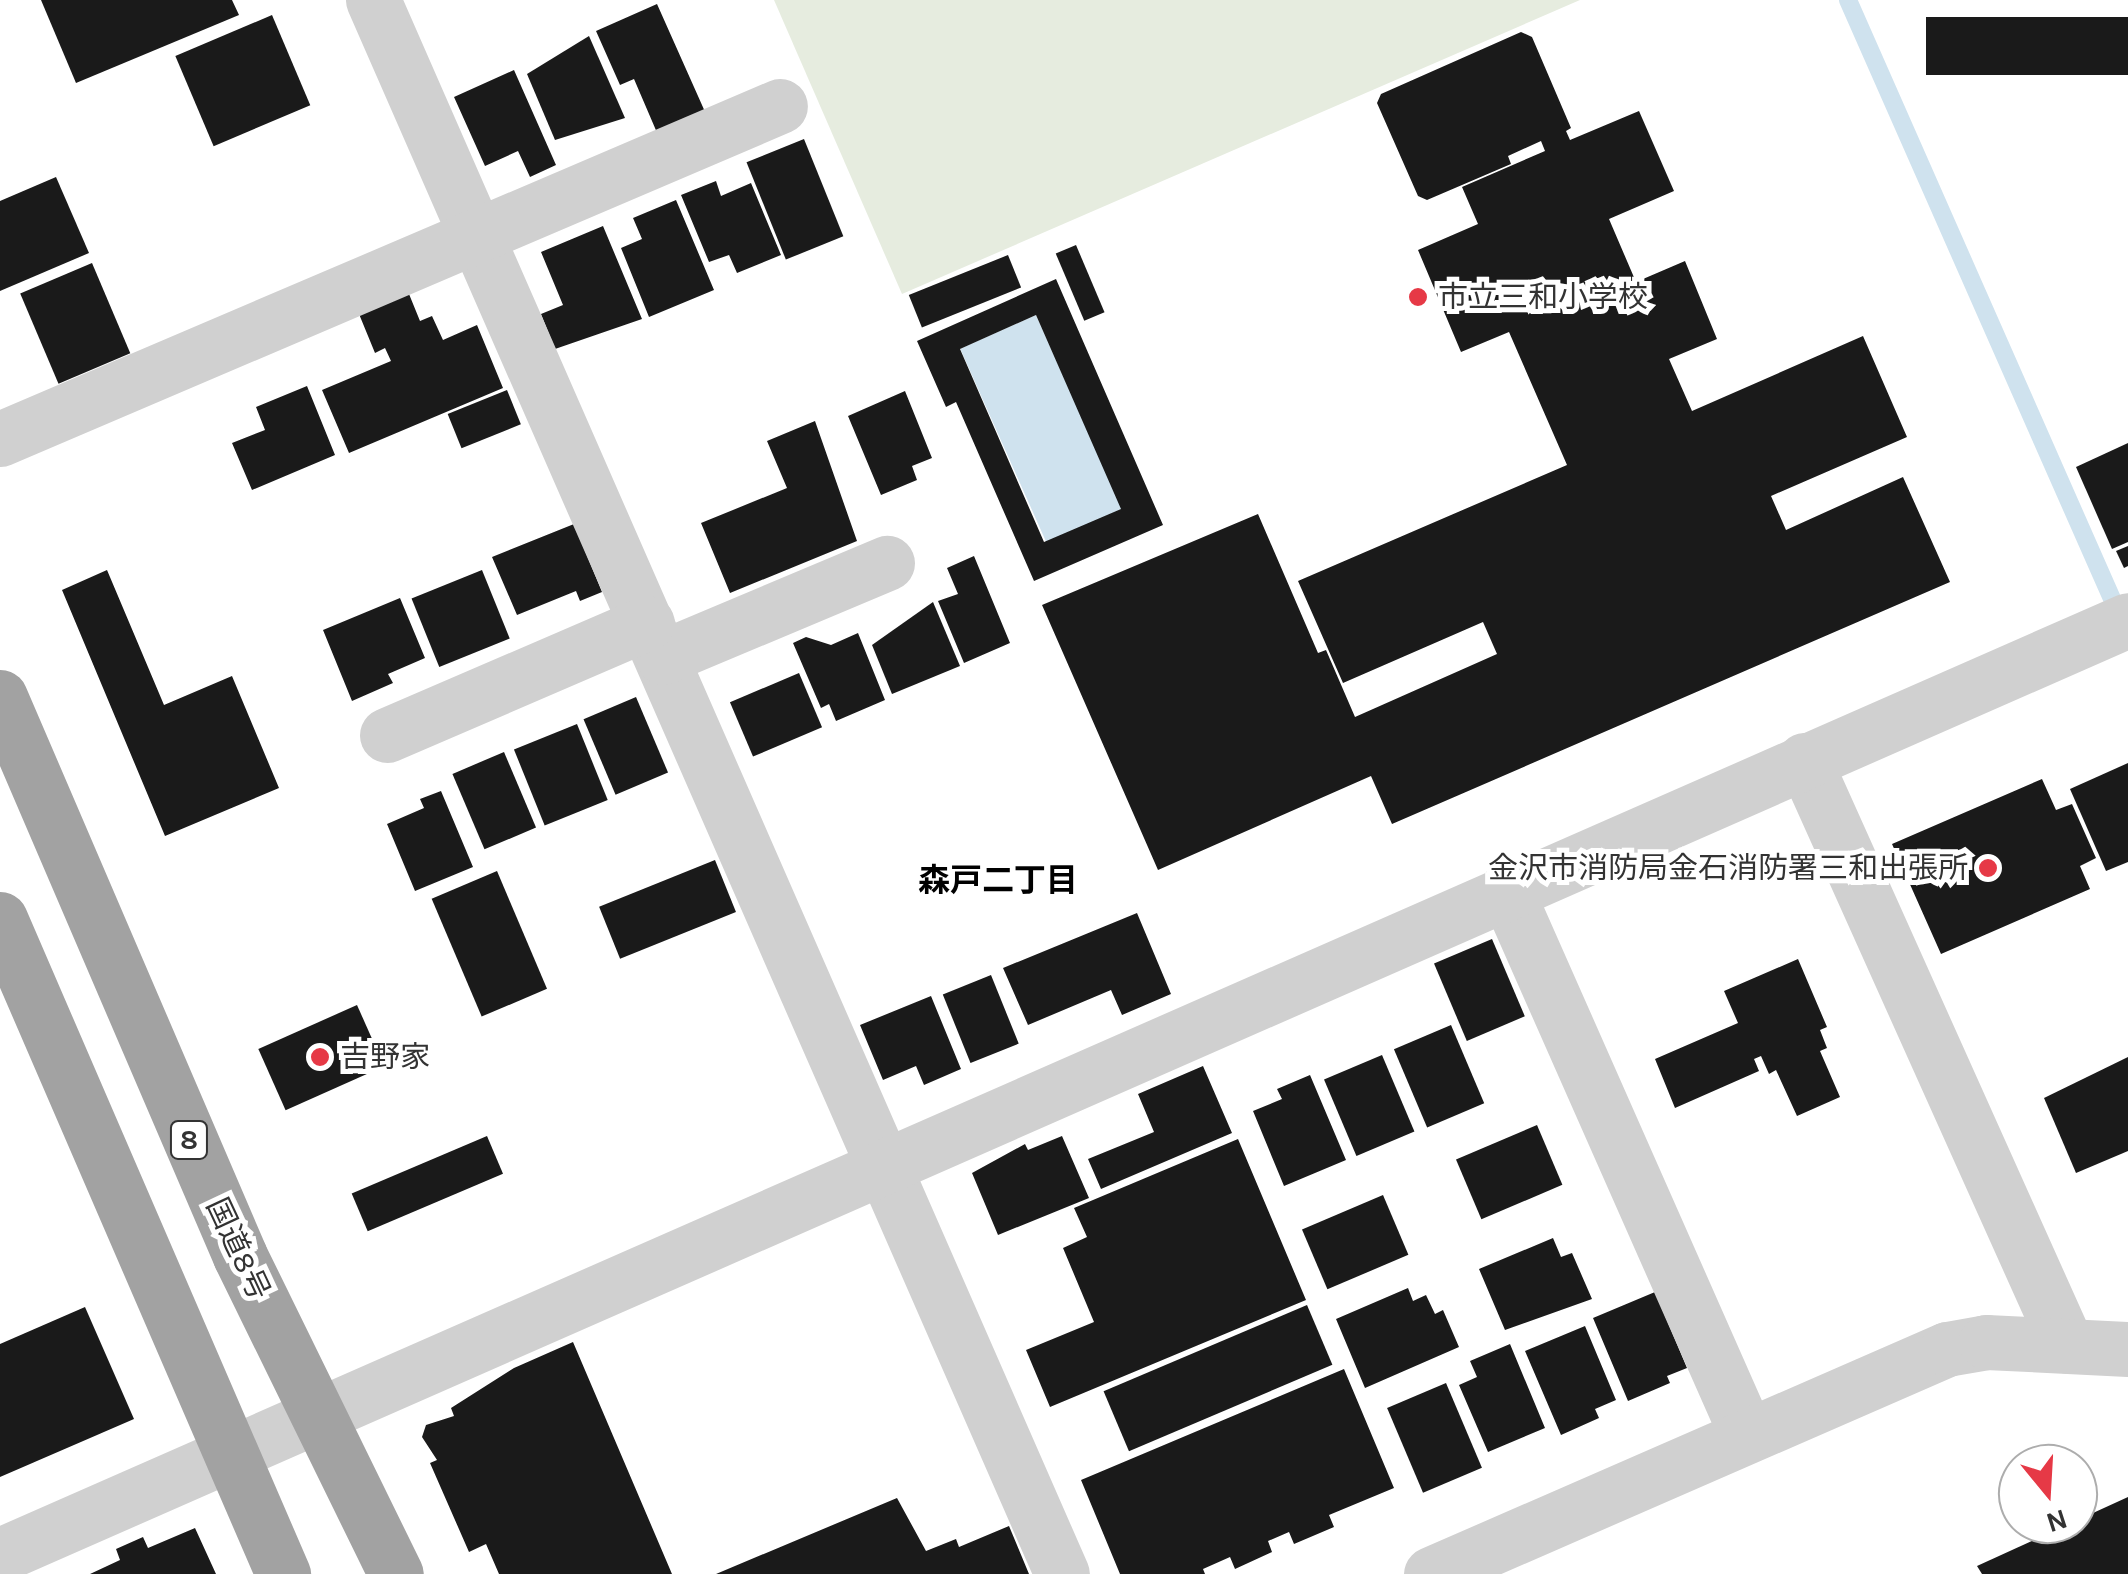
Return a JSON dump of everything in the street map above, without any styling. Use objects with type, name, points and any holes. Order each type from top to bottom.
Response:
[{"type":"highway","name":"国道8号","points":[[0,697],[232,1238],[396,1574]]},
{"type":"highway","points":[[0,919],[283,1574]]},
{"type":"street","points":[[373,0],[1062,1574]]},
{"type":"street","points":[[0,440],[780,106]]},
{"type":"street","points":[[387,735],[887,562]]},
{"type":"street","points":[[0,1554],[2117,625]]},
{"type":"street","points":[[1804,760],[2067,1346]]},
{"type":"street","points":[[1506,890],[1746,1433]]},
{"type":"street","points":[[1430,1574],[1746,1433],[1947,1349],[1986,1342],[2128,1349]]},
{"type":"shaded area","points":[[774,0],[1580,0],[902,294]]},
{"type":"water","points":[[1036,315],[1122,509],[1046,542],[960,349]]},
{"type":"building","points":[[41,0],[232,0],[239,15],[76,83]]},
{"type":"building","points":[[657,4],[706,114],[658,135],[634,79],[620,85],[596,31]]},
{"type":"building","points":[[272,15],[310,105],[214,146],[175,56]]},
{"type":"building","points":[[1926,17],[2128,17],[2128,75],[1926,75]]},
{"type":"building","points":[[1521,32],[1532,37],[1571,128],[1566,131],[1570,140],[1639,111],[1674,191],[1609,219],[1636,282],[1685,261],[1717,339],[1669,359],[1692,411],[1863,336],[1907,437],[1771,496],[1786,530],[1903,477],[1950,582],[1392,824],[1371,776],[1158,870],[1042,605],[1258,514],[1318,653],[1326,650],[1355,717],[1497,654],[1483,622],[1343,683],[1298,581],[1567,465],[1509,332],[1461,352],[1418,250],[1478,224],[1462,187],[1545,151],[1541,141],[1508,156],[1511,164],[1427,200],[1418,196],[1377,103],[1381,94]]},
{"type":"building","points":[[589,36],[625,118],[555,140],[527,74]]},
{"type":"building","points":[[514,70],[556,165],[530,177],[518,151],[485,166],[454,97]]},
{"type":"building","points":[[804,139],[843,236],[786,260],[747,162]]},
{"type":"building","points":[[56,177],[89,253],[0,291],[0,201]]},
{"type":"building","points":[[716,181],[721,196],[751,183],[781,255],[737,273],[729,255],[709,262],[681,195]]},
{"type":"building","points":[[676,200],[714,290],[649,317],[621,248],[642,239],[633,218]]},
{"type":"building","points":[[603,226],[642,319],[555,349],[541,314],[563,305],[541,252]]},
{"type":"building","points":[[1076,245],[1105,312],[1084,321],[1056,254]]},
{"type":"building","points":[[1008,255],[1021,287],[922,328],[909,295]]},
{"type":"building","points":[[92,263],[130,353],[58,384],[20,293]]},
{"type":"building","points":[[1056,279],[1163,525],[1034,581],[956,402],[946,407],[917,341]],"holes":[[[1036,315],[1121,509],[1044,542],[960,349]]]},
{"type":"building","points":[[409,294],[420,321],[432,316],[443,340],[477,325],[503,388],[349,453],[322,390],[391,361],[385,348],[375,353],[359,314]]},
{"type":"building","points":[[307,386],[335,455],[252,490],[232,443],[265,430],[256,407]]},
{"type":"building","points":[[507,390],[521,424],[462,448],[448,414]]},
{"type":"building","points":[[905,391],[932,458],[912,466],[917,480],[881,495],[848,416]]},
{"type":"building","points":[[815,421],[857,541],[730,593],[701,523],[787,488],[767,441]]},
{"type":"building","points":[[2128,443],[2128,542],[2112,549],[2076,467]]},
{"type":"building","points":[[574,524],[602,592],[580,601],[576,591],[517,615],[492,557]]},
{"type":"building","points":[[2128,546],[2128,566],[2124,568],[2116,551]]},
{"type":"building","points":[[974,556],[1010,643],[964,663],[938,601],[958,594],[947,568]]},
{"type":"building","points":[[107,570],[164,705],[232,676],[279,788],[165,836],[62,590]]},
{"type":"building","points":[[482,570],[510,639],[439,667],[412,598]]},
{"type":"building","points":[[400,598],[425,658],[388,674],[393,683],[352,701],[323,630]]},
{"type":"building","points":[[933,602],[960,666],[892,694],[872,645]]},
{"type":"building","points":[[858,633],[885,700],[836,721],[829,704],[821,708],[793,643],[806,637],[831,645]]},
{"type":"building","points":[[799,673],[822,727],[753,757],[730,702]]},
{"type":"building","points":[[636,697],[668,772],[616,795],[584,719]]},
{"type":"building","points":[[577,724],[608,800],[545,826],[514,749]]},
{"type":"building","points":[[504,752],[536,827],[484,849],[452,774]]},
{"type":"building","points":[[2128,763],[2128,862],[2106,871],[2070,789]]},
{"type":"building","points":[[2042,779],[2056,810],[2072,804],[2096,858],[2080,866],[2090,889],[1941,954],[1892,844]]},
{"type":"building","points":[[441,791],[473,867],[415,891],[387,824],[424,808],[420,799]]},
{"type":"building","points":[[715,860],[736,912],[620,959],[599,907]]},
{"type":"building","points":[[497,871],[547,989],[482,1017],[432,899]]},
{"type":"building","points":[[1137,913],[1171,994],[1122,1015],[1111,990],[1028,1025],[1003,968]]},
{"type":"building","points":[[1492,939],[1525,1016],[1467,1041],[1434,964]]},
{"type":"building","points":[[1798,959],[1827,1027],[1820,1030],[1827,1048],[1820,1051],[1840,1097],[1797,1116],[1776,1070],[1769,1074],[1761,1056],[1754,1059],[1759,1071],[1675,1108],[1655,1059],[1738,1023],[1724,991]]},
{"type":"building","points":[[991,975],[1019,1044],[971,1063],[943,994]]},
{"type":"building","points":[[931,996],[961,1069],[924,1085],[916,1066],[883,1080],[860,1025]]},
{"type":"building","points":[[357,1005],[384,1066],[286,1110],[258,1049]]},
{"type":"building","points":[[1451,1025],[1484,1103],[1427,1127],[1394,1049]]},
{"type":"building","points":[[1382,1055],[1414,1131],[1356,1156],[1324,1080]]},
{"type":"building","points":[[2128,1057],[2128,1151],[2076,1173],[2044,1098]]},
{"type":"building","points":[[1203,1066],[1232,1133],[1101,1189],[1088,1159],[1154,1132],[1138,1094]]},
{"type":"building","points":[[1310,1075],[1346,1160],[1284,1186],[1253,1111],[1282,1099],[1277,1089]]},
{"type":"building","points":[[1537,1125],[1562,1185],[1481,1219],[1456,1159]]},
{"type":"building","points":[[487,1136],[503,1174],[368,1231],[352,1193]]},
{"type":"building","points":[[1062,1136],[1089,1198],[998,1235],[972,1173],[1025,1144],[1028,1150]]},
{"type":"building","points":[[1238,1139],[1306,1300],[1050,1407],[1026,1350],[1094,1322],[1063,1248],[1087,1237],[1074,1208]]},
{"type":"building","points":[[1383,1195],[1408,1255],[1327,1289],[1302,1229]]},
{"type":"building","points":[[1553,1238],[1561,1257],[1572,1253],[1592,1299],[1505,1330],[1479,1269]]},
{"type":"building","points":[[1408,1288],[1413,1301],[1426,1295],[1435,1314],[1443,1310],[1459,1347],[1365,1388],[1336,1319]]},
{"type":"building","points":[[1655,1292],[1687,1368],[1667,1376],[1670,1383],[1628,1401],[1593,1318]]},
{"type":"building","points":[[1307,1305],[1332,1365],[1129,1451],[1104,1391]]},
{"type":"building","points":[[85,1307],[134,1419],[0,1477],[0,1344]]},
{"type":"building","points":[[1585,1326],[1616,1400],[1595,1409],[1599,1418],[1561,1435],[1525,1351]]},
{"type":"building","points":[[573,1342],[672,1574],[499,1574],[486,1544],[469,1552],[430,1463],[437,1460],[422,1437],[426,1425],[454,1416],[451,1408],[514,1368]]},
{"type":"building","points":[[1510,1344],[1545,1428],[1488,1452],[1459,1385],[1477,1377],[1470,1361]]},
{"type":"building","points":[[1344,1369],[1394,1488],[1329,1515],[1334,1527],[1294,1544],[1289,1532],[1268,1541],[1272,1552],[1235,1569],[1230,1557],[1203,1569],[1205,1574],[1120,1574],[1081,1480]]},
{"type":"building","points":[[1446,1383],[1482,1468],[1423,1493],[1387,1408]]},
{"type":"building","points":[[2128,1497],[2128,1574],[1982,1574],[1977,1566],[2025,1544],[2098,1544],[2098,1511]]},
{"type":"building","points":[[897,1498],[926,1551],[956,1539],[959,1547],[1009,1526],[1029,1574],[716,1574]]},
{"type":"building","points":[[195,1528],[216,1574],[90,1574],[120,1560],[116,1549],[143,1537],[148,1548]]},
{"type":"waterway","points":[[1848,0],[2120,617]]},
{"type":"place","name":"市立三和小学校","points":[[1418,297]]},
{"type":"place","name":"金沢市消防局金石消防署三和出張所","points":[[1988,868]]},
{"type":"place","name":"吉野家","points":[[320,1057]]},
{"type":"district","name":"森戸二丁目","points":[[998,881]]}]
